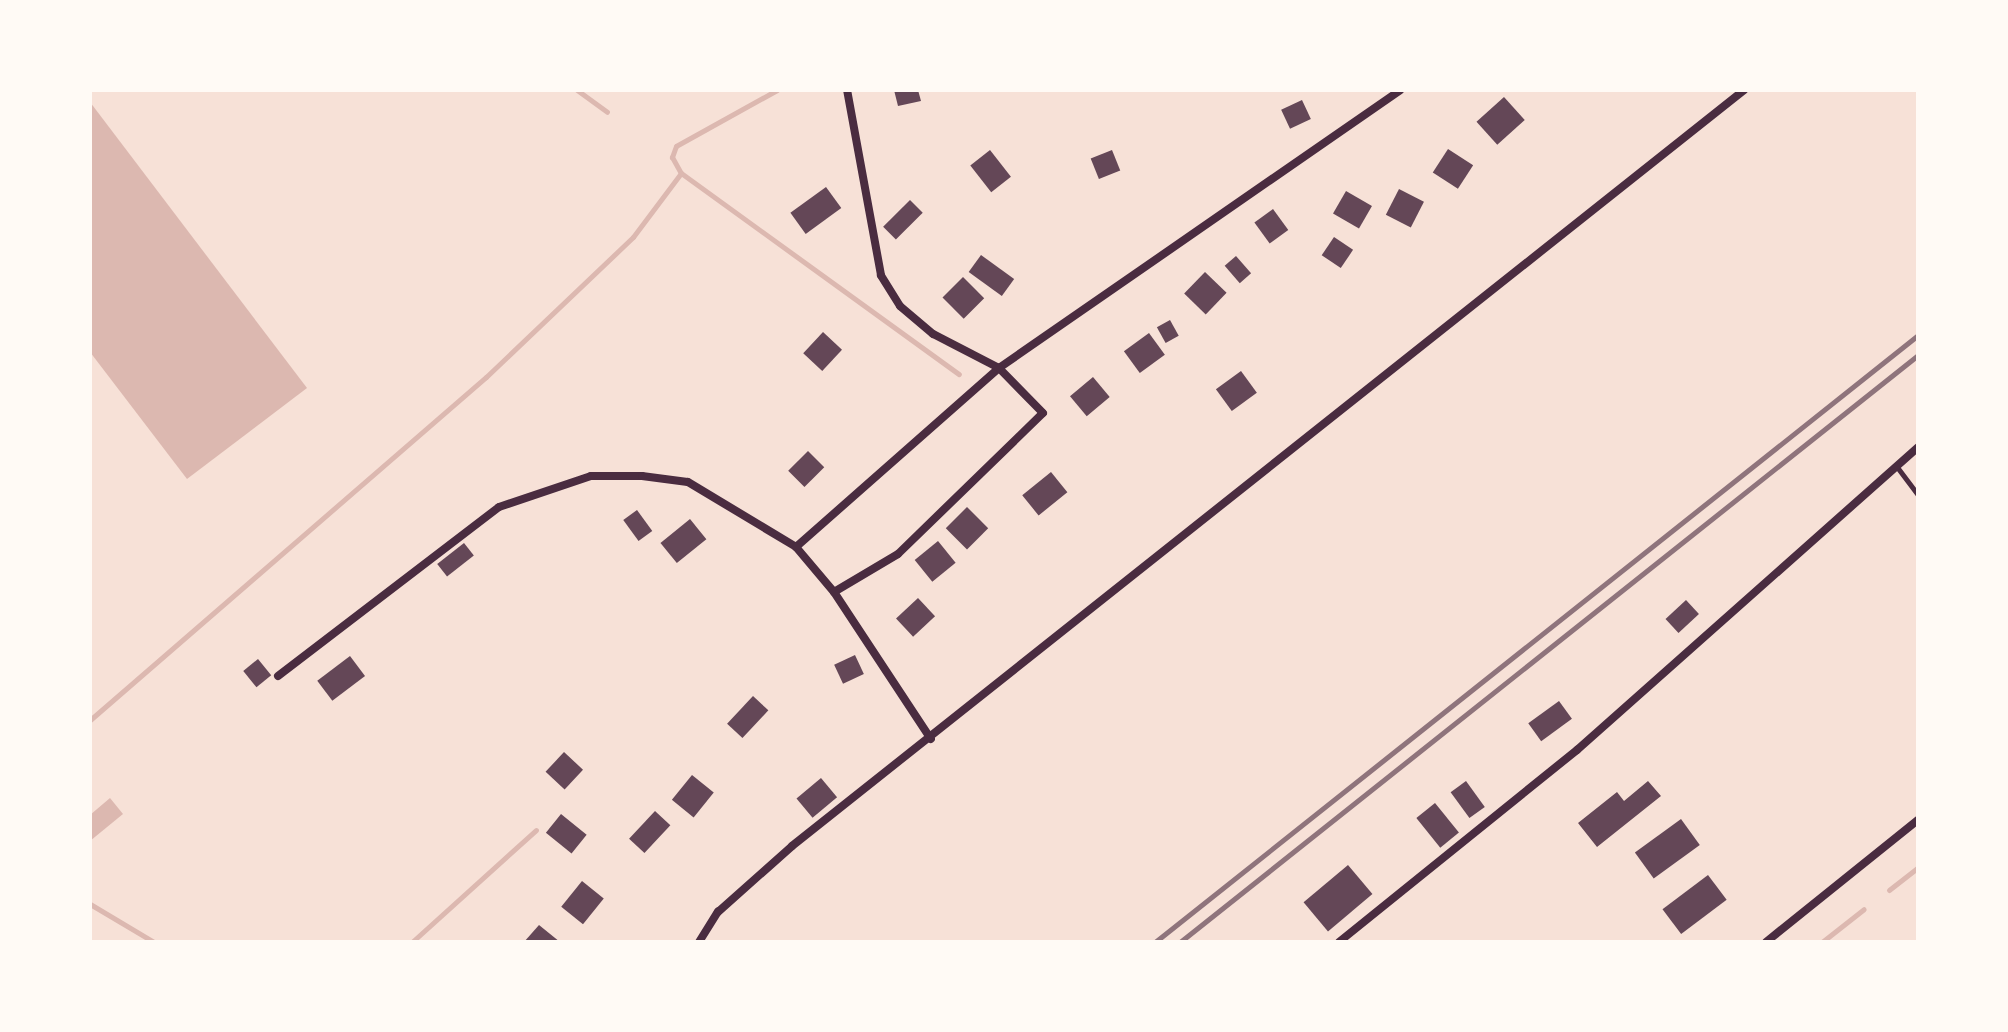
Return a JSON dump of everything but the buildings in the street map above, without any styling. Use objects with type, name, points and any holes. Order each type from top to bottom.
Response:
[{"type":"street","points":[[834,592],[898,554],[1043,413],[999,368],[933,334],[900,306],[881,275],[847,90]]},
{"type":"street","points":[[796,547],[999,368],[1400,90]]},
{"type":"street","points":[[699,942],[718,912],[751,881],[1744,90]]},
{"type":"street","points":[[1339,942],[1577,750],[1918,447]]},
{"type":"street","points":[[278,676],[499,507],[591,476],[688,482],[796,547],[834,592],[931,739]]},
{"type":"street","points":[[1771,940],[1918,820]]},
{"type":"lane","points":[[1895,465],[1918,495]]},
{"type":"shaded area","points":[[90,102],[307,388],[187,479],[90,352]]},
{"type":"shaded area","points":[[110,798],[123,814],[90,841],[90,815]]},
{"type":"waterway","points":[[577,90],[607,112]]},
{"type":"waterway","points":[[777,90],[676,146],[672,157],[681,173],[959,374]]},
{"type":"waterway","points":[[90,720],[486,377],[633,237],[681,173]]},
{"type":"waterway","points":[[412,942],[536,830]]},
{"type":"waterway","points":[[1889,890],[1918,867]]},
{"type":"waterway","points":[[90,904],[154,942]]},
{"type":"waterway","points":[[1822,942],[1864,909]]},
{"type":"railway","points":[[1155,942],[1918,335]]},
{"type":"railway","points":[[1180,942],[1918,355]]}]
